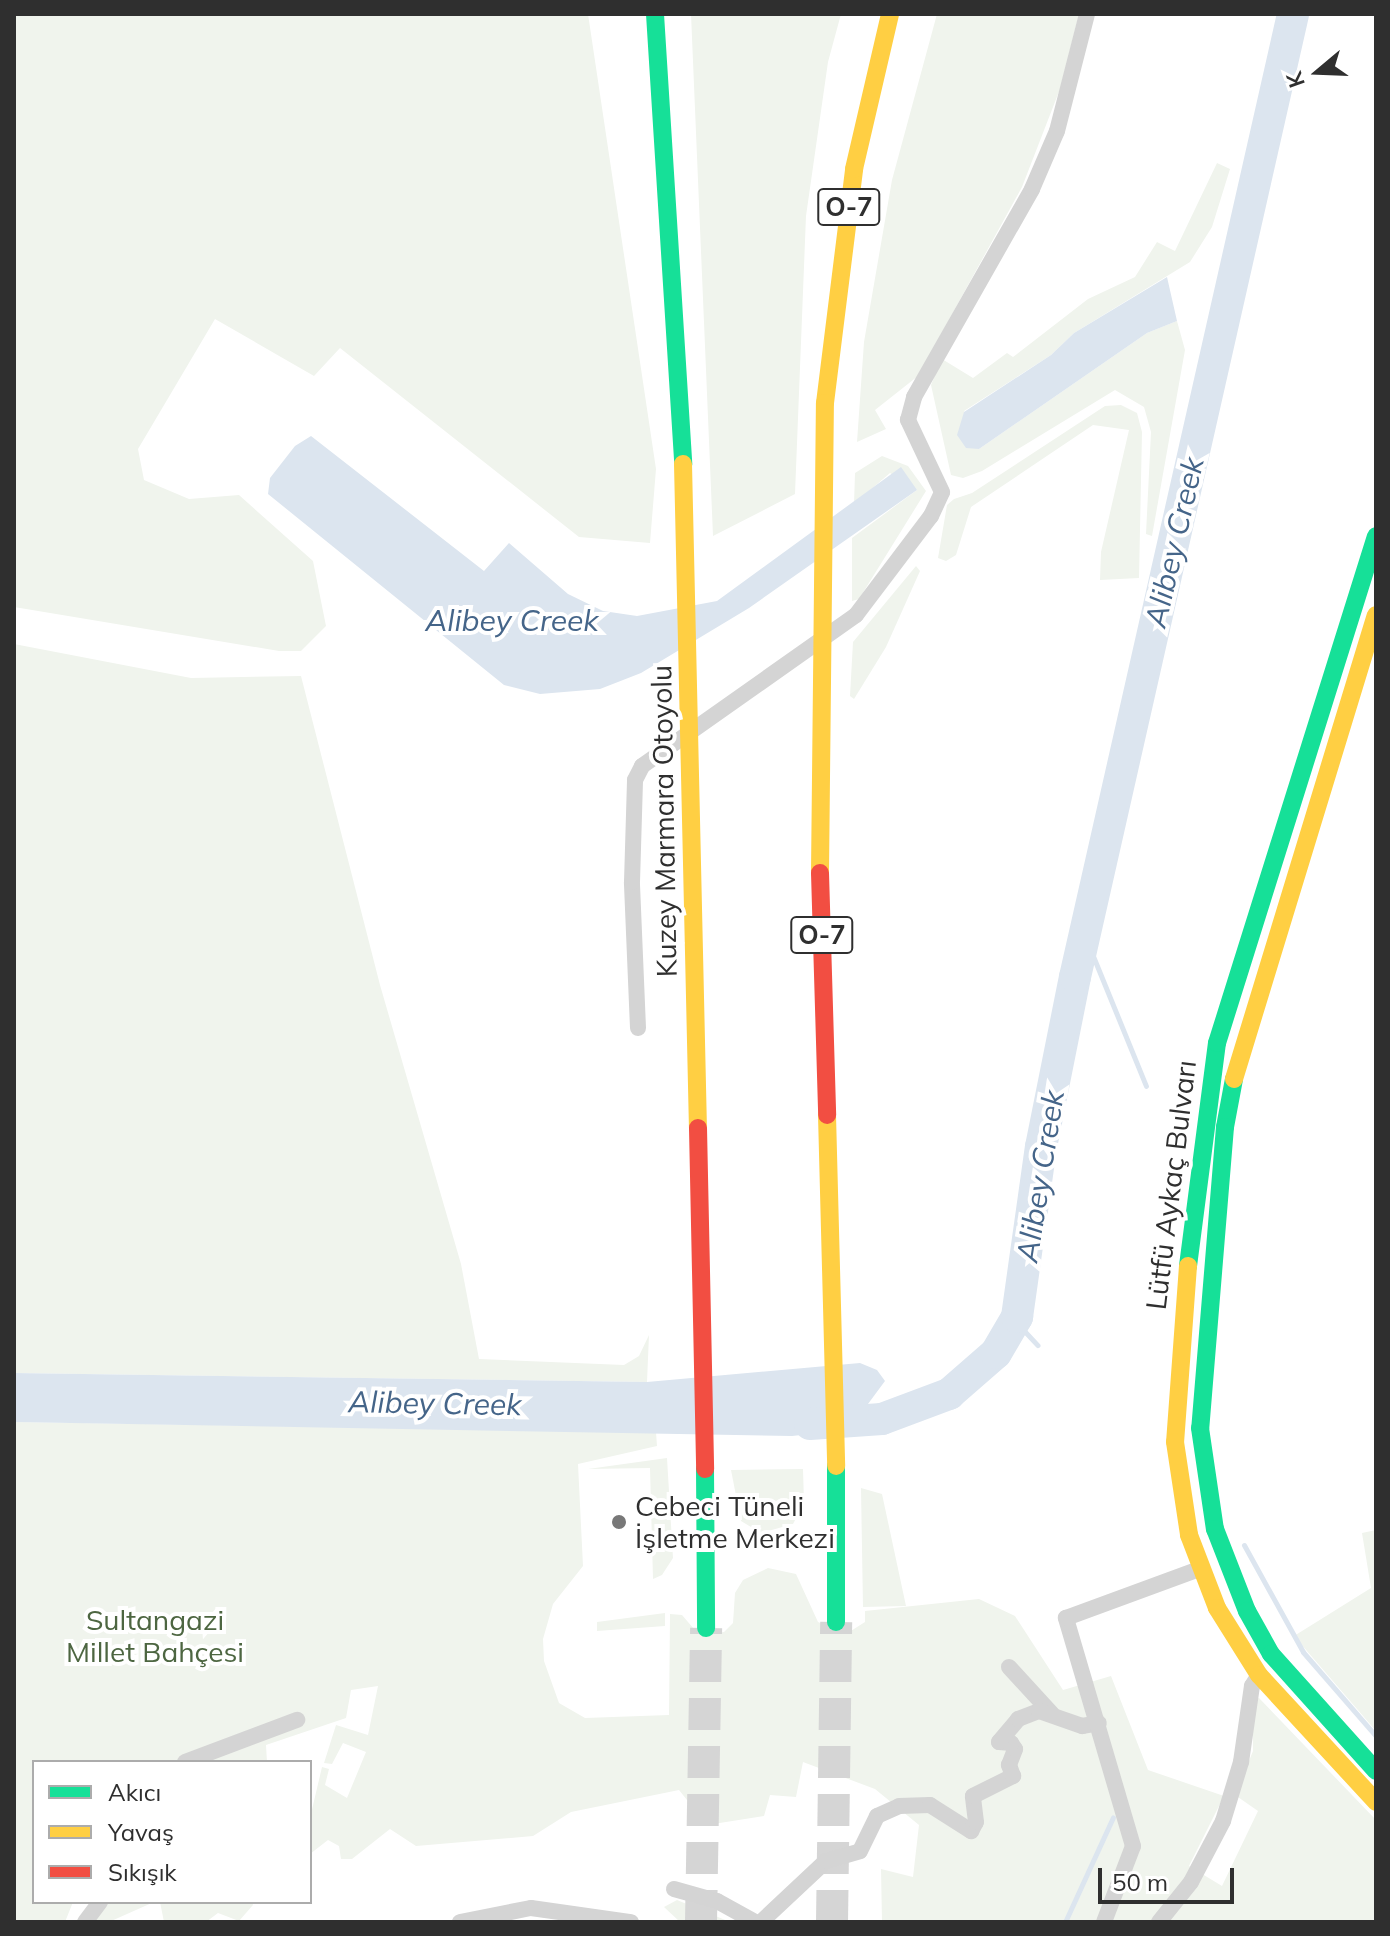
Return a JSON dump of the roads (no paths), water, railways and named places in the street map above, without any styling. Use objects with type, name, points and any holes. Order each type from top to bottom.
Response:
[{"type":"main road","name":"Kuzey Marmara Otoyolu","points":[[655,14],[683,464],[706,1628]]},
{"type":"main road","name":"O-7","points":[[836,1622],[836,1466],[818,786],[825,403],[854,169],[890,14]]},
{"type":"main road","name":"Lütfü Aykaç Bulvarı","points":[[1376,536],[1232,983],[1203,1119],[1177,1363],[1175,1442],[1180,1492],[1199,1569],[1259,1675],[1376,1802]]},
{"type":"main road","name":"Lütfü Aykaç Bulvarı","points":[[1376,615],[1257,987],[1227,1114],[1200,1428],[1204,1479],[1225,1559],[1271,1654],[1376,1771]]},
{"type":"main road","points":[[1199,1569],[1225,1559]]},
{"type":"street","points":[[638,1028],[632,882],[635,780],[642,766],[856,615],[931,516],[942,492],[908,420],[914,397],[1032,189],[1057,131],[1087,14]]},
{"type":"street","points":[[1104,1922],[1133,1846],[1066,1618],[1199,1569]]},
{"type":"street","points":[[1009,1667],[1053,1715]]},
{"type":"street","points":[[1159,1922],[1191,1882],[1223,1821],[1241,1762],[1252,1686],[1259,1675]]},
{"type":"street","points":[[674,1889],[717,1901],[758,1922],[826,1861],[860,1851],[877,1816],[899,1806],[930,1805],[971,1831],[976,1822],[973,1796],[1013,1776],[1009,1765],[1015,1749],[1011,1743],[999,1742],[1005,1731],[1028,1714],[1053,1715],[1082,1726],[1099,1723]]},
{"type":"street","points":[[190,1760],[297,1720]]},
{"type":"street","points":[[85,1922],[98,1904]]},
{"type":"street","points":[[452,1922],[531,1908],[631,1922]]},
{"type":"water","points":[[1167,277],[1177,321],[1147,333],[979,449],[966,448],[957,435],[964,412],[1051,355],[1074,333]]},
{"type":"water","name":"Alibey Creek","points":[[311,436],[484,571],[509,543],[568,594],[603,611],[637,616],[717,601],[901,467],[917,490],[749,608],[641,673],[600,689],[540,694],[504,685],[268,494],[270,478],[295,446]]},
{"type":"water","points":[[860,1363],[877,1370],[885,1381],[865,1408],[810,1434],[792,1436],[14,1422],[14,1373],[647,1382]]},
{"type":"waterway","name":"Alibey Creek","points":[[810,1424],[882,1419],[949,1394],[996,1353],[1017,1317],[1041,1147],[1075,977],[1293,14]]},
{"type":"waterway","points":[[1084,934],[1146,1086]]},
{"type":"waterway","points":[[1015,1321],[1037,1345]]},
{"type":"waterway","points":[[1244,1545],[1303,1652],[1376,1736]]},
{"type":"waterway","points":[[1065,1922],[1113,1817]]},
{"type":"tunnel","points":[[832,1922],[836,1622]]},
{"type":"tunnel","points":[[701,1922],[706,1628]]},
{"type":"place","name":"Cebeci Tüneli İşletme Merkezi","points":[[619,1522]]},
{"type":"park label","name":"Sultangazi Millet Bahçesi","points":[[155,1636]]}]
